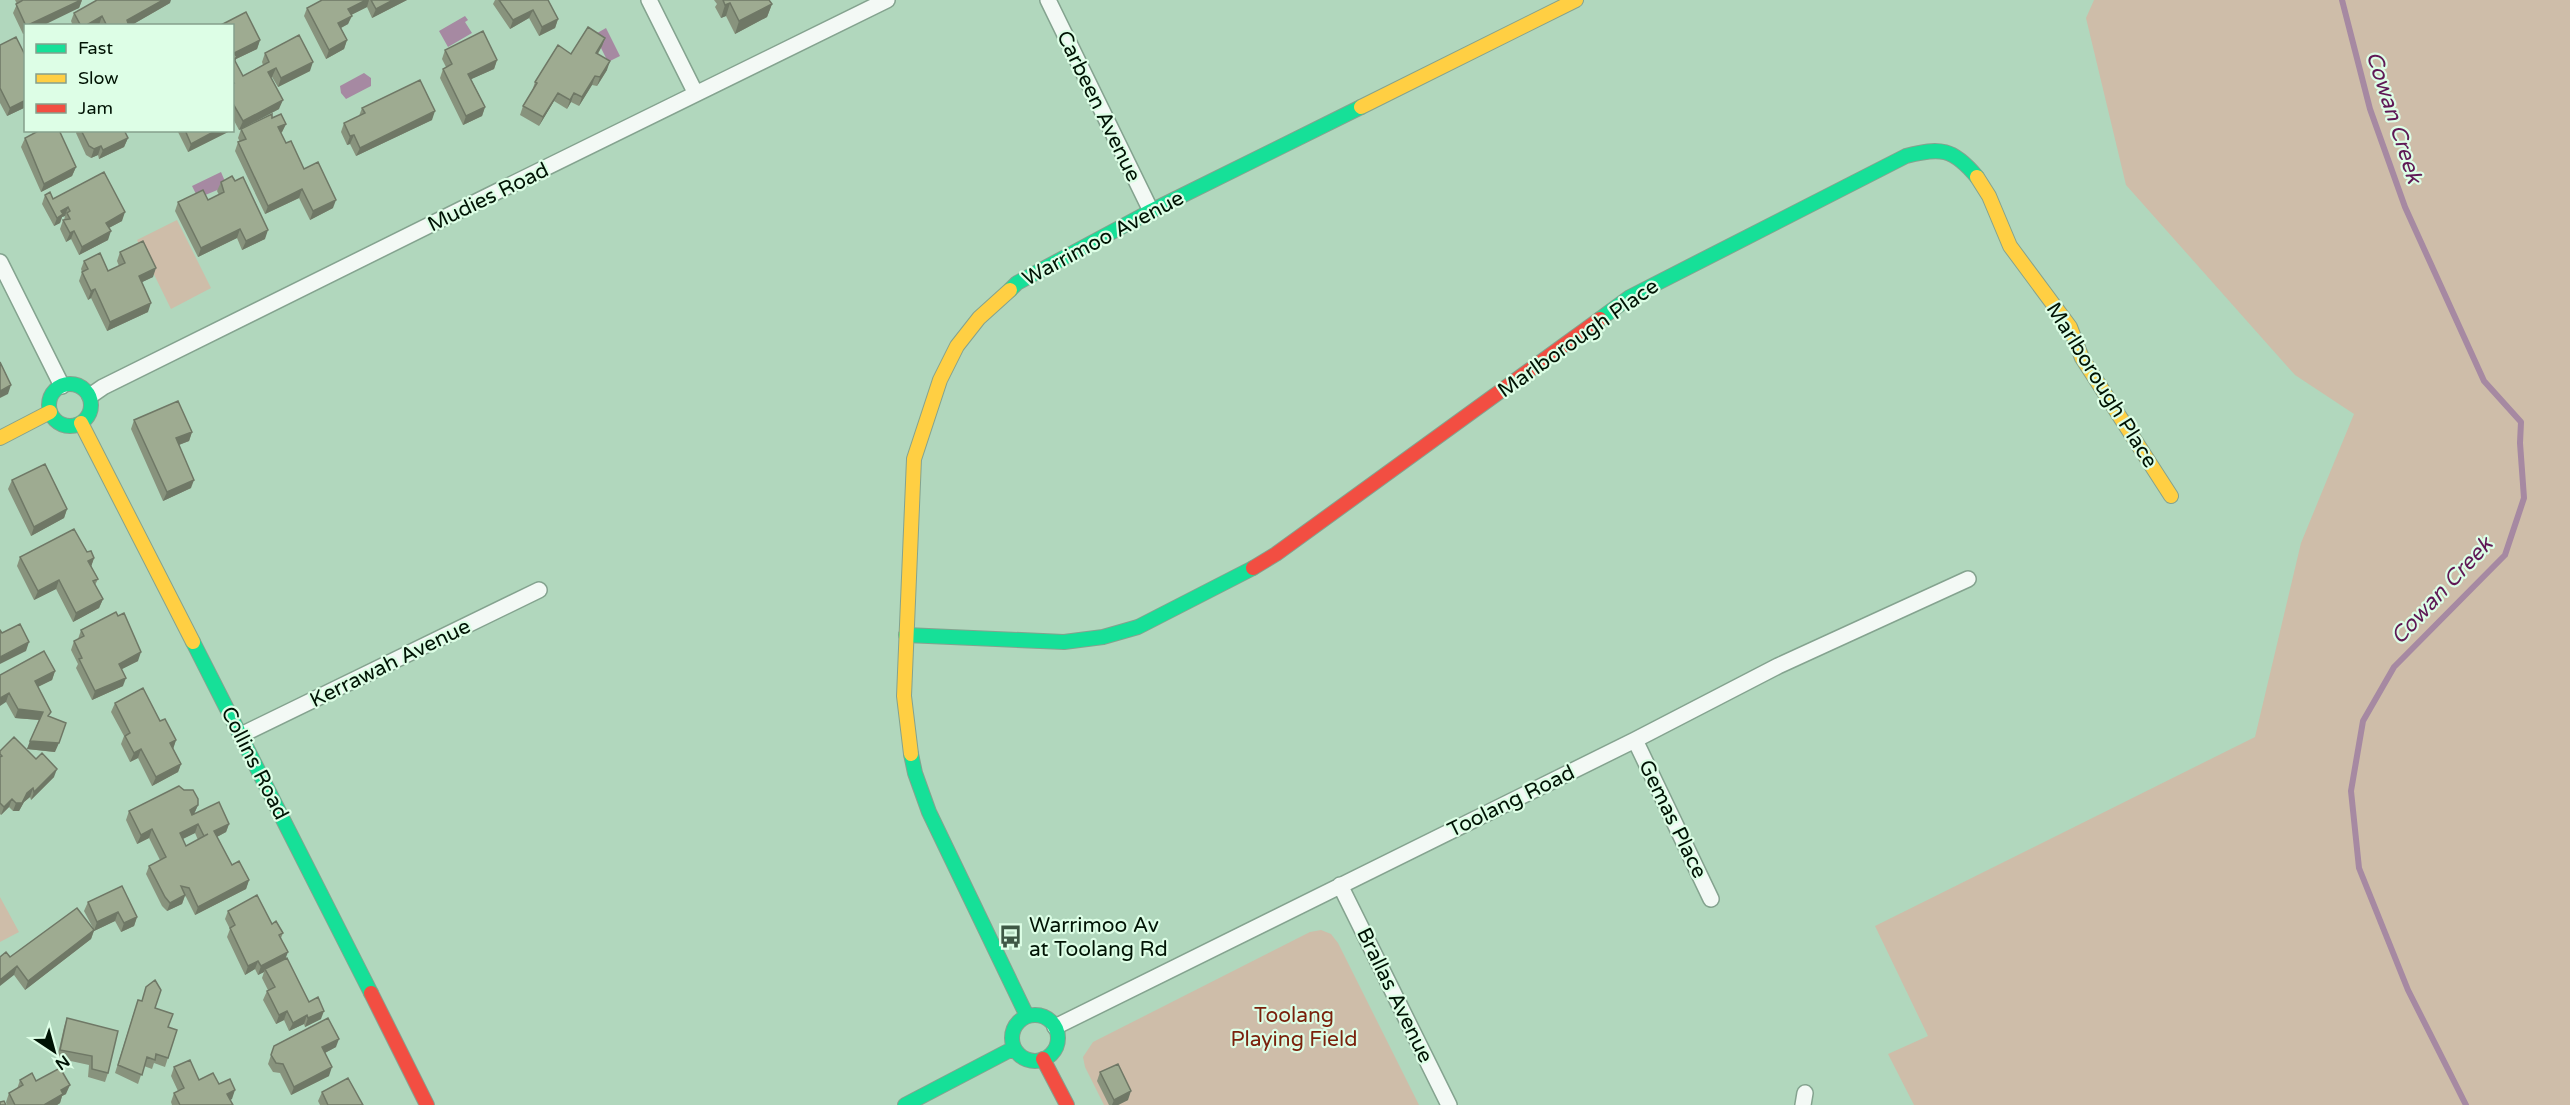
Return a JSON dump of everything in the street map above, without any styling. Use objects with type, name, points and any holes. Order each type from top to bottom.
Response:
[{"type":"street","points":[[649,0],[695,92]]},
{"type":"street","name":"Mudies Road","points":[[90,396],[103,387],[560,162],[695,92],[887,0]]},
{"type":"street","name":"Carbeen Avenue","points":[[1048,0],[1151,211]]},
{"type":"street","name":"Warrimoo Avenue","points":[[1027,1016],[929,812],[915,773],[907,732],[904,696],[914,459],[927,415],[957,346],[979,318],[1017,283],[1151,211],[1576,0]]},
{"type":"street","name":"Marlborough Place","points":[[906,635],[1064,642],[1103,637],[1138,627],[1239,576],[1276,554],[1630,297],[1906,156],[1933,149],[1958,157],[1976,175],[1989,196],[2010,246],[2070,327],[2082,358],[2171,496]]},
{"type":"street","points":[[0,262],[62,386]]},
{"type":"street","points":[[72,384],[79,386],[90,396],[91,410],[81,423],[64,426],[58,423],[50,412],[50,399],[53,393],[62,386],[72,384]]},
{"type":"street","points":[[0,438],[50,412]]},
{"type":"street","name":"Collins Road","points":[[81,423],[427,1105]]},
{"type":"street","name":"Toolang Road","points":[[1055,1027],[1635,740],[1778,666],[1968,579]]},
{"type":"street","name":"Kerrawah Avenue","points":[[241,735],[539,590]]},
{"type":"street","name":"Gemas Place","points":[[1635,740],[1711,899]]},
{"type":"street","name":"Brallas Avenue","points":[[1340,885],[1449,1105]]},
{"type":"street","points":[[1042,1015],[1049,1019],[1055,1027],[1057,1045],[1053,1052],[1043,1059],[1032,1061],[1025,1059],[1014,1048],[1012,1032],[1021,1019],[1027,1016],[1042,1015]]},
{"type":"street","points":[[905,1105],[1014,1048]]},
{"type":"street","points":[[1043,1059],[1067,1105]]},
{"type":"green space","points":[[2094,0],[2570,0],[2570,1105],[1914,1105],[1888,1054],[1928,1036],[1875,926],[2255,737],[2301,543],[2354,414],[2295,375],[2126,185],[2086,18]]},
{"type":"green space","points":[[177,220],[211,288],[171,309],[137,240]]},
{"type":"green space","points":[[0,897],[19,932],[0,942]]},
{"type":"green space","name":"Toolang Playing Field","points":[[1321,930],[1331,934],[1338,943],[1419,1105],[1104,1105],[1085,1067],[1083,1057],[1093,1042],[1310,932]]},
{"type":"shaded area","points":[[465,16],[468,20],[465,22],[472,33],[448,47],[439,31]]},
{"type":"shaded area","points":[[606,28],[620,56],[608,62],[597,40],[592,36]]},
{"type":"shaded area","points":[[364,73],[371,78],[371,86],[346,99],[341,93],[340,86]]},
{"type":"shaded area","points":[[221,172],[227,186],[198,198],[192,186]]},
{"type":"building","points":[[23,0],[81,0],[30,24],[25,24],[16,4]]},
{"type":"building","points":[[97,0],[163,0],[127,20],[128,24],[106,24],[102,16],[88,24],[80,24],[74,13]]},
{"type":"building","points":[[322,0],[366,0],[348,9],[352,16],[338,23],[347,40],[329,50],[307,8]]},
{"type":"building","points":[[371,0],[393,0],[376,9]]},
{"type":"building","points":[[499,0],[548,0],[558,19],[542,27],[533,10],[513,20]]},
{"type":"building","points":[[723,0],[769,0],[772,4],[739,21],[730,3],[725,5]]},
{"type":"building","points":[[246,12],[260,40],[234,53],[234,24],[223,24]]},
{"type":"building","points":[[588,27],[605,38],[596,53],[610,61],[600,77],[595,76],[582,97],[574,93],[570,100],[558,93],[543,117],[523,106],[558,45],[571,54]]},
{"type":"building","points":[[483,31],[497,60],[468,74],[485,107],[466,116],[443,69],[452,64],[445,50]]},
{"type":"building","points":[[299,35],[313,62],[281,78],[276,68],[268,72],[283,100],[243,121],[234,105],[234,59],[243,76],[269,62],[265,53]]},
{"type":"building","points":[[16,37],[24,53],[24,101],[10,108],[0,88],[0,45]]},
{"type":"building","points":[[420,80],[435,111],[360,148],[354,135],[350,136],[344,123],[365,113],[362,108]]},
{"type":"building","points":[[272,114],[272,118],[281,114],[286,124],[278,127],[286,143],[291,141],[304,169],[318,162],[336,200],[313,211],[302,189],[268,206],[238,142],[246,139],[241,129]]},
{"type":"building","points":[[36,132],[60,132],[76,167],[44,184],[25,138]]},
{"type":"building","points":[[82,132],[125,132],[128,138],[103,150],[101,146],[94,149],[89,146]]},
{"type":"building","points":[[186,132],[213,132],[191,144]]},
{"type":"building","points":[[104,172],[125,212],[106,223],[111,231],[82,247],[74,231],[70,233],[63,220],[70,219],[67,213],[70,211],[68,207],[61,211],[63,214],[57,218],[45,195],[50,192],[53,199]]},
{"type":"building","points":[[232,176],[235,181],[243,177],[268,230],[246,241],[240,229],[201,248],[178,202],[203,190],[208,200],[224,192],[221,182]]},
{"type":"building","points":[[143,241],[156,268],[139,276],[151,303],[110,322],[95,289],[91,291],[82,272],[88,269],[84,261],[100,253],[108,271],[125,263],[120,252]]},
{"type":"building","points":[[0,362],[11,385],[0,391]]},
{"type":"building","points":[[178,401],[192,432],[176,438],[194,480],[167,492],[134,420]]},
{"type":"building","points":[[45,464],[67,509],[34,527],[12,480]]},
{"type":"building","points":[[74,529],[87,552],[91,551],[94,558],[88,561],[98,579],[93,581],[103,599],[76,613],[59,580],[38,591],[20,557]]},
{"type":"building","points":[[116,612],[118,616],[124,613],[141,652],[119,664],[126,678],[95,691],[79,659],[82,658],[74,641],[84,636],[81,630]]},
{"type":"building","points":[[20,624],[29,642],[0,657],[0,630],[2,633]]},
{"type":"building","points":[[44,651],[55,671],[35,681],[51,712],[48,716],[66,723],[59,743],[30,741],[43,712],[18,709],[9,693],[0,698],[0,675]]},
{"type":"building","points":[[143,688],[160,721],[165,719],[176,740],[170,743],[181,764],[156,777],[141,749],[134,753],[125,736],[130,733],[115,703]]},
{"type":"building","points":[[14,737],[36,759],[42,753],[57,769],[34,792],[33,788],[27,793],[22,803],[16,803],[12,799],[4,807],[0,803],[0,757],[2,756],[0,751]]},
{"type":"building","points":[[179,786],[184,790],[193,790],[198,799],[198,805],[190,810],[192,815],[219,802],[229,824],[214,831],[232,865],[239,861],[249,880],[198,907],[189,888],[181,886],[185,895],[170,903],[149,866],[166,857],[152,829],[141,835],[129,811]],"holes":[[[198,824],[204,836],[208,834],[186,846],[180,833]]]},
{"type":"building","points":[[122,886],[137,917],[124,923],[118,912],[97,922],[88,902]]},
{"type":"building","points":[[257,895],[272,924],[276,921],[283,933],[279,935],[288,952],[261,966],[258,961],[248,966],[230,928],[235,925],[228,911]]},
{"type":"building","points":[[77,908],[94,930],[28,981],[17,966],[0,980],[0,957],[6,952],[10,957]]},
{"type":"building","points":[[287,958],[309,1002],[318,997],[324,1011],[308,1018],[307,1015],[293,1023],[287,1011],[279,1015],[267,991],[275,987],[265,969]]},
{"type":"building","points":[[155,980],[161,990],[155,1008],[173,1014],[168,1027],[177,1030],[168,1058],[156,1054],[155,1060],[147,1057],[142,1075],[118,1065],[138,1000],[142,1001],[146,987]]},
{"type":"building","points":[[67,1018],[118,1031],[108,1073],[92,1069],[92,1056],[60,1050]]},
{"type":"building","points":[[328,1018],[339,1039],[322,1047],[332,1067],[294,1087],[283,1064],[276,1063],[271,1055],[274,1046]]},
{"type":"building","points":[[190,1060],[199,1080],[213,1073],[219,1084],[230,1079],[235,1090],[227,1094],[233,1105],[180,1105],[174,1093],[184,1088],[174,1067]]},
{"type":"building","points":[[1118,1064],[1131,1091],[1114,1100],[1100,1072]]},
{"type":"building","points":[[60,1068],[70,1085],[61,1090],[63,1094],[44,1105],[15,1105],[9,1093],[23,1085],[20,1080],[32,1073],[36,1081]]},
{"type":"building","points":[[348,1078],[363,1105],[328,1105],[322,1092]]},
{"type":"waterway","name":"Cowan Creek","points":[[2342,0],[2370,109],[2405,207],[2484,381],[2521,422],[2520,443],[2524,498],[2505,555],[2394,667],[2363,721],[2351,791],[2359,868],[2408,990],[2466,1105]]},
{"type":"traffic: fast","points":[[1010,290],[1017,283],[1151,211],[1361,107]]},
{"type":"traffic: fast","points":[[1600,319],[1630,297],[1906,156],[1928,151],[1945,152],[1961,160],[1977,177]]},
{"type":"traffic: fast","points":[[70,384],[85,390],[91,405],[85,420],[70,426],[55,420],[49,405],[55,390],[70,384]]},
{"type":"traffic: fast","points":[[906,635],[1064,642],[1103,637],[1138,627],[1253,568]]},
{"type":"traffic: fast","points":[[193,642],[371,993]]},
{"type":"traffic: fast","points":[[911,754],[915,773],[929,812],[1027,1016]]},
{"type":"traffic: fast","points":[[1035,1015],[1051,1022],[1058,1038],[1051,1054],[1035,1061],[1019,1054],[1012,1038],[1019,1022],[1035,1015]]},
{"type":"traffic: fast","points":[[905,1105],[1014,1048]]},
{"type":"traffic: slow","points":[[1361,107],[1576,0]]},
{"type":"traffic: slow","points":[[1977,177],[1989,196],[2010,246],[2070,327],[2082,358],[2171,496]]},
{"type":"traffic: slow","points":[[911,754],[904,696],[914,459],[940,380],[957,346],[979,318],[1010,290]]},
{"type":"traffic: slow","points":[[0,438],[50,412]]},
{"type":"traffic: slow","points":[[81,423],[193,642]]},
{"type":"traffic: jam","points":[[1253,568],[1276,554],[1600,319]]},
{"type":"traffic: jam","points":[[371,993],[427,1105]]},
{"type":"traffic: jam","points":[[1043,1059],[1067,1105]]},
{"type":"place","name":"Warrimoo Av at Toolang Rd","points":[[1011,937]]}]
